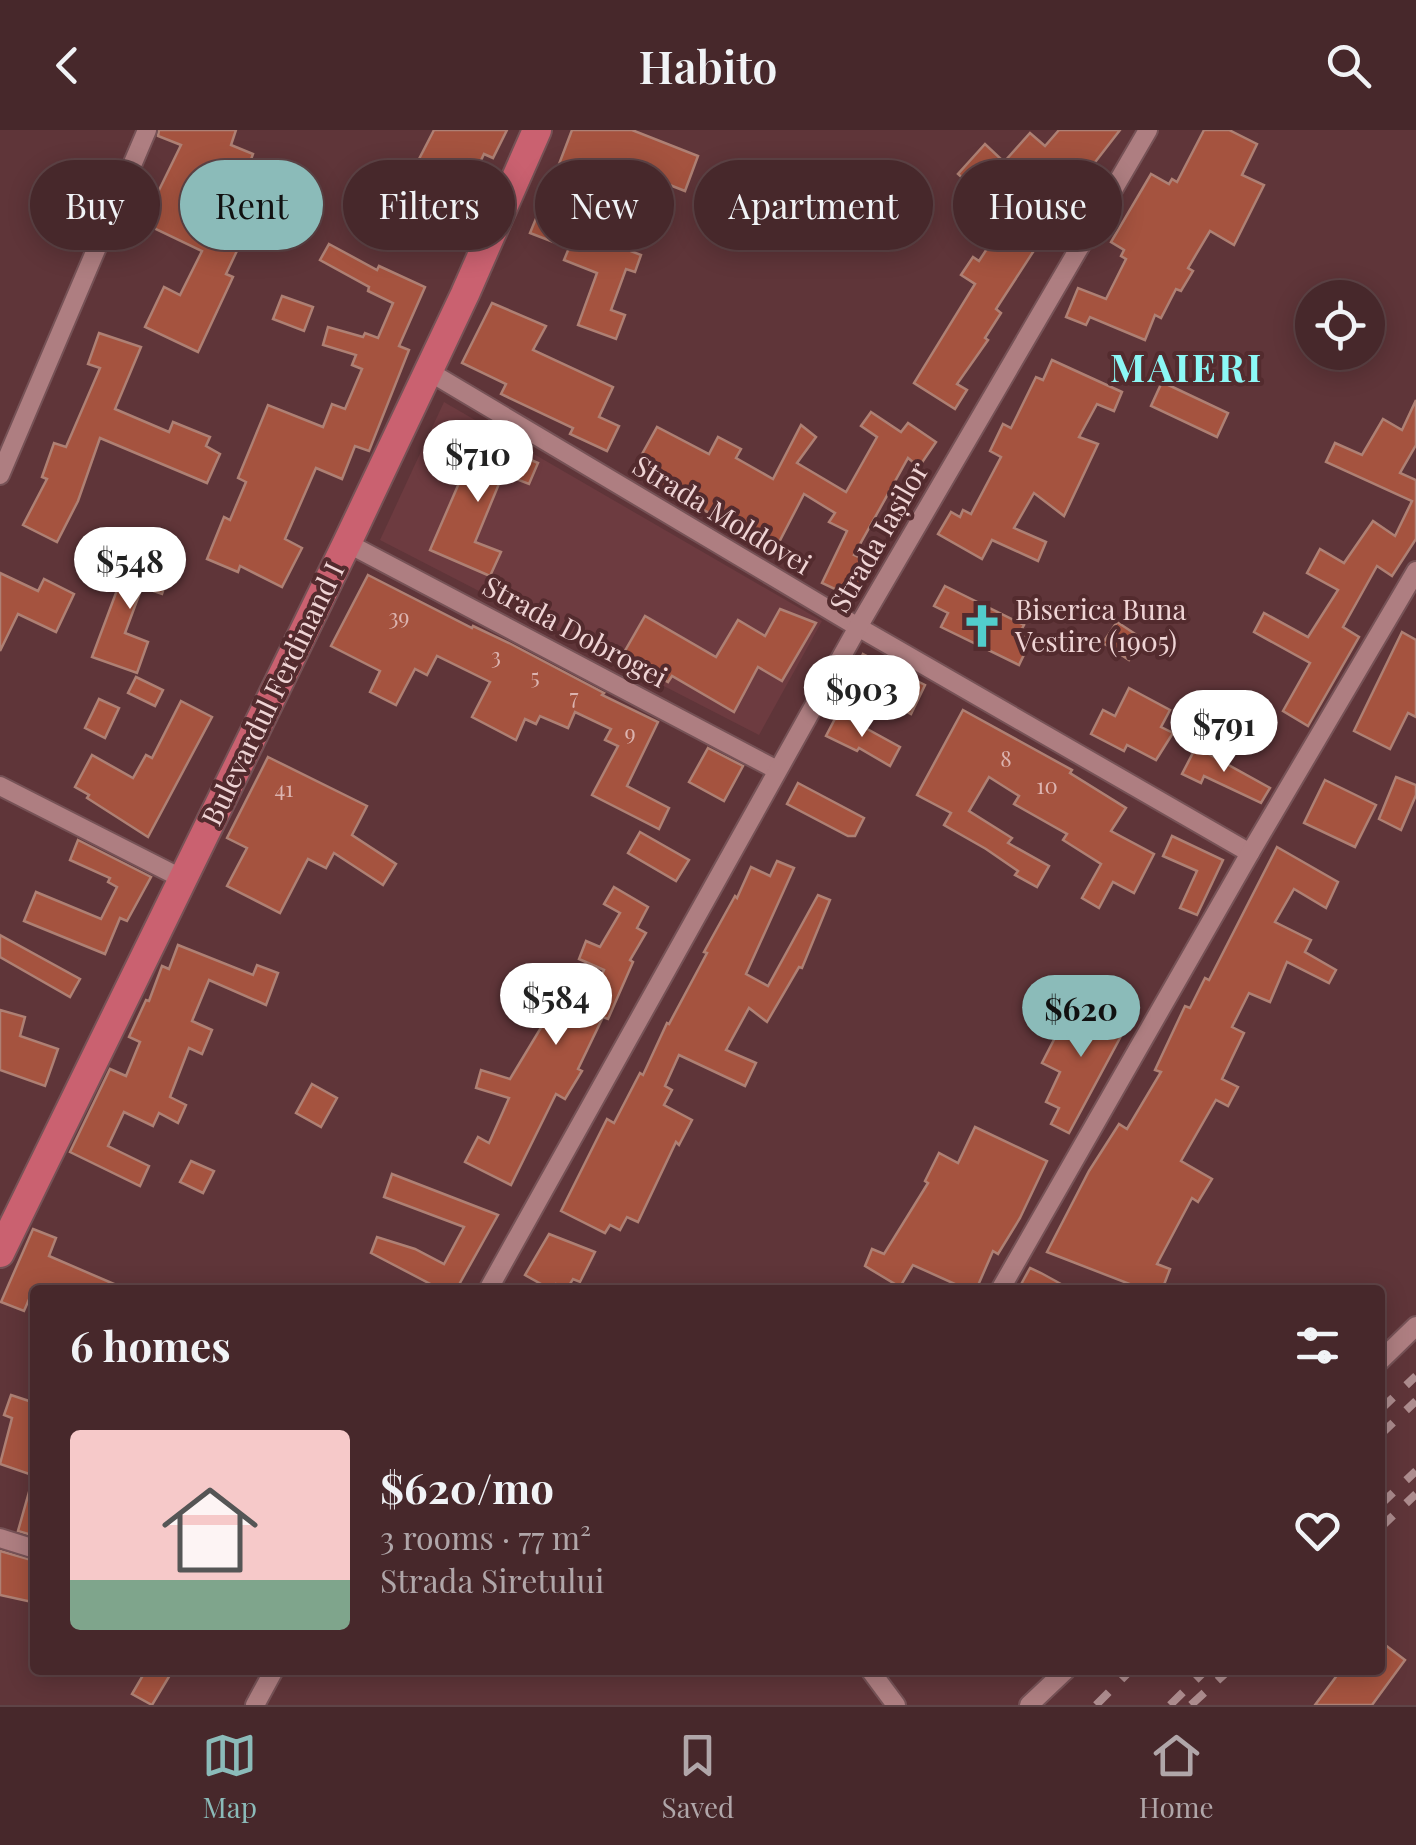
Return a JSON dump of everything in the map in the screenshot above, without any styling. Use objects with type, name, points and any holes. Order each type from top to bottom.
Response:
[{"type":"main road","name":"Bulevardul Ferdinand I","points":[[0,1253],[347,544],[536,130]]},
{"type":"street","points":[[0,476],[147,130]]},
{"type":"street","name":"Strada Iașilor","points":[[491,1285],[858,627],[1148,130]]},
{"type":"street","name":"Strada Moldovei","points":[[428,372],[1250,853]]},
{"type":"street","name":"Strada Dobrogei","points":[[347,544],[777,770]]},
{"type":"street","points":[[1003,1285],[1416,571]]},
{"type":"street","points":[[0,786],[183,879]]},
{"type":"street","points":[[1385,1357],[1416,1326]]},
{"type":"street","points":[[0,1538],[30,1547]]},
{"type":"street","points":[[255,1705],[271,1675]]},
{"type":"street","points":[[874,1675],[896,1705]]},
{"type":"street","points":[[1029,1705],[1061,1675]]},
{"type":"shaded area","points":[[444,402],[822,621],[759,735],[380,540]]},
{"type":"building","points":[[159,130],[236,130],[231,145],[253,154],[251,160],[180,160],[180,241],[160,231],[160,188],[181,145],[158,136]]},
{"type":"building","points":[[434,130],[507,130],[493,158],[484,154],[481,160],[419,160]]},
{"type":"building","points":[[572,130],[632,130],[698,156],[685,191],[674,187],[674,160],[561,160]]},
{"type":"building","points":[[1059,130],[1120,130],[1097,160],[1006,160],[1030,133],[1045,146]]},
{"type":"building","points":[[1204,130],[1229,130],[1257,144],[1242,175],[1264,185],[1234,245],[1210,231],[1188,268],[1193,271],[1181,291],[1176,289],[1161,318],[1155,315],[1145,340],[1090,317],[1086,325],[1066,317],[1078,288],[1106,299],[1126,259],[1121,256],[1122,223],[1151,174],[1169,184],[1172,179],[1177,182]]},
{"type":"building","points":[[985,144],[1002,160],[971,160]]},
{"type":"building","points":[[329,244],[377,270],[379,266],[425,287],[399,346],[409,350],[369,451],[355,446],[342,479],[316,468],[285,539],[302,548],[282,587],[240,566],[238,572],[207,559],[224,517],[230,520],[246,482],[238,478],[268,405],[323,427],[332,404],[345,409],[362,369],[352,365],[356,355],[323,345],[328,327],[378,338],[393,303],[320,260]]},
{"type":"building","points":[[237,250],[226,274],[233,277],[198,352],[145,327],[164,287],[180,295],[202,251]]},
{"type":"building","points":[[568,250],[628,250],[641,255],[635,272],[626,269],[611,310],[625,315],[616,339],[578,325],[597,273],[564,260]]},
{"type":"building","points":[[986,250],[1033,252],[996,309],[1001,313],[985,338],[988,340],[957,384],[967,390],[955,409],[914,383],[975,284],[961,275],[973,257],[979,261]]},
{"type":"building","points":[[282,296],[313,307],[304,331],[273,319]]},
{"type":"building","points":[[492,303],[546,326],[533,350],[613,387],[599,417],[619,426],[607,451],[570,434],[573,428],[501,394],[506,384],[462,363]]},
{"type":"building","points":[[99,333],[141,347],[115,409],[169,432],[173,422],[210,437],[206,446],[220,454],[207,483],[100,438],[78,501],[57,542],[23,525],[47,479],[42,477],[54,443],[66,447],[100,368],[88,364]]},
{"type":"building","points":[[1052,360],[1122,392],[1114,411],[1097,404],[1079,437],[1098,444],[1064,516],[1034,493],[1014,528],[1046,542],[1038,561],[992,540],[982,559],[938,534],[951,512],[960,517],[963,510],[971,514],[1001,457],[990,451],[1003,424],[1011,428],[1036,377],[1043,380]]},
{"type":"building","points":[[1162,382],[1228,413],[1217,437],[1151,406]]},
{"type":"building","points":[[1416,400],[1416,445],[1400,473],[1416,480],[1416,539],[1392,576],[1377,566],[1343,627],[1359,637],[1308,726],[1283,711],[1310,663],[1254,632],[1264,613],[1308,637],[1338,590],[1307,573],[1320,549],[1344,563],[1373,521],[1395,536],[1412,501],[1326,462],[1335,443],[1362,455],[1383,419],[1402,430]]},
{"type":"building","points":[[871,412],[901,432],[908,423],[936,442],[919,467],[908,458],[854,555],[872,563],[856,599],[822,583],[847,531],[829,522],[835,513],[804,494],[775,550],[636,472],[657,427],[709,454],[718,437],[741,449],[736,458],[773,479],[801,425],[816,437],[797,463],[846,492],[877,437],[861,426]]},
{"type":"building","points":[[479,437],[538,463],[529,484],[503,474],[475,542],[501,552],[490,576],[430,550]]},
{"type":"building","points":[[132,550],[172,565],[162,594],[142,587],[125,633],[148,642],[137,673],[92,657]]},
{"type":"building","points":[[0,573],[38,591],[44,579],[74,594],[56,632],[18,614],[0,651]]},
{"type":"building","points":[[368,575],[509,643],[658,722],[627,786],[669,808],[659,829],[592,795],[618,746],[605,740],[611,729],[575,712],[568,728],[540,716],[536,724],[525,719],[516,740],[472,717],[490,682],[437,656],[427,675],[415,669],[396,705],[370,692],[380,671],[331,646]]},
{"type":"building","name":"Biserica Buna Vestire (1905)","points":[[945,586],[1024,625],[1019,634],[1031,640],[1019,665],[941,627],[948,613],[934,606]]},
{"type":"building","points":[[780,609],[816,623],[782,681],[758,667],[734,712],[672,676],[668,682],[622,656],[645,616],[716,657],[738,620],[765,636]]},
{"type":"building","points":[[1117,622],[1143,639],[1129,660],[1103,643]]},
{"type":"building","points":[[1402,632],[1416,640],[1416,717],[1408,713],[1390,749],[1354,731]]},
{"type":"building","points":[[863,654],[925,685],[911,714],[849,682]]},
{"type":"building","points":[[136,677],[163,690],[155,706],[128,693]]},
{"type":"building","points":[[1129,688],[1170,710],[1161,727],[1173,733],[1156,760],[1127,745],[1124,751],[1091,734],[1103,710],[1115,716]]},
{"type":"building","points":[[99,699],[119,708],[105,738],[85,728]]},
{"type":"building","points":[[181,701],[212,717],[148,837],[75,787],[92,755],[133,778],[146,755],[152,758]]},
{"type":"building","points":[[963,710],[1072,770],[1070,773],[1126,808],[1111,831],[1154,854],[1134,893],[1113,882],[1099,908],[1082,898],[1101,864],[1063,840],[1067,834],[1014,804],[1019,796],[989,777],[969,811],[1012,838],[1008,843],[1049,866],[1037,887],[1015,875],[1018,871],[986,849],[944,825],[951,813],[917,795]]},
{"type":"building","points":[[838,713],[900,747],[890,766],[859,748],[857,751],[826,736]]},
{"type":"building","points":[[1196,747],[1270,788],[1261,803],[1204,776],[1201,783],[1182,774]]},
{"type":"building","points":[[708,748],[743,766],[724,801],[689,782]]},
{"type":"building","points":[[268,757],[367,806],[352,835],[396,864],[383,885],[334,853],[326,868],[308,859],[280,913],[227,886],[247,848],[227,838]]},
{"type":"building","points":[[1396,777],[1416,785],[1416,795],[1401,830],[1379,819]]},
{"type":"building","points":[[1325,780],[1376,805],[1355,847],[1304,823]]},
{"type":"building","points":[[798,783],[864,818],[855,836],[787,804]]},
{"type":"building","points":[[640,832],[689,860],[676,881],[628,853]]},
{"type":"building","points":[[1172,836],[1223,860],[1197,915],[1180,908],[1197,871],[1163,856]]},
{"type":"building","points":[[78,840],[151,877],[127,921],[120,918],[105,954],[24,921],[36,892],[101,919],[117,887],[108,882],[110,878],[70,860]]},
{"type":"building","points":[[1277,847],[1338,882],[1326,908],[1294,889],[1275,922],[1311,940],[1305,952],[1336,970],[1329,983],[1287,962],[1270,1002],[1249,993],[1232,1027],[1244,1033],[1222,1079],[1238,1087],[1228,1106],[1216,1100],[1181,1161],[1212,1179],[1198,1202],[1192,1198],[1157,1264],[1170,1269],[1164,1285],[1132,1285],[1047,1252],[1089,1171],[1119,1124],[1127,1129],[1161,1072],[1155,1070],[1185,1006],[1190,1008],[1205,978],[1209,980]]},
{"type":"building","points":[[777,861],[794,868],[746,974],[768,986],[818,895],[830,900],[802,968],[799,967],[767,1022],[749,1008],[726,1050],[756,1063],[745,1086],[679,1055],[665,1086],[672,1090],[664,1105],[692,1120],[679,1145],[676,1142],[638,1222],[627,1217],[620,1230],[610,1225],[605,1233],[561,1211],[607,1119],[614,1123],[640,1073],[643,1075],[751,867],[770,876]]},
{"type":"building","points":[[614,887],[648,907],[637,928],[646,933],[630,960],[633,962],[608,1019],[603,1017],[578,1069],[582,1071],[565,1099],[556,1094],[511,1185],[465,1162],[478,1137],[489,1143],[509,1098],[476,1088],[481,1070],[510,1079],[542,1026],[519,1014],[528,996],[581,1022],[604,970],[579,959],[586,941],[600,947],[620,913],[604,904]]},
{"type":"building","points":[[0,935],[80,979],[70,997],[0,957]]},
{"type":"building","points":[[178,945],[253,975],[257,965],[278,973],[266,1005],[209,980],[192,1021],[212,1030],[202,1054],[189,1048],[170,1097],[186,1105],[178,1123],[159,1113],[153,1126],[124,1112],[108,1146],[149,1166],[140,1186],[70,1152],[110,1069],[126,1076],[140,1042],[129,1037],[162,966],[169,969]]},
{"type":"building","points":[[1080,1000],[1128,1023],[1069,1133],[1051,1124],[1059,1108],[1046,1102],[1060,1072],[1042,1063],[1058,1032],[1064,1035]]},
{"type":"building","points":[[0,1010],[25,1017],[20,1036],[58,1049],[45,1086],[0,1070]]},
{"type":"building","points":[[312,1084],[337,1098],[321,1127],[296,1113]]},
{"type":"building","points":[[975,1127],[1047,1161],[1020,1218],[998,1254],[993,1251],[978,1285],[957,1285],[913,1265],[901,1285],[897,1285],[865,1266],[872,1249],[884,1254],[928,1183],[925,1181],[939,1153],[958,1163]]},
{"type":"building","points":[[191,1161],[214,1171],[203,1193],[180,1182]]},
{"type":"building","points":[[392,1174],[498,1215],[459,1285],[432,1285],[371,1253],[377,1237],[415,1249],[444,1264],[464,1227],[384,1197]]},
{"type":"building","points":[[33,1229],[56,1238],[49,1256],[116,1285],[30,1285],[24,1311],[1,1302]]},
{"type":"building","points":[[549,1234],[595,1252],[580,1282],[573,1279],[569,1285],[543,1285],[525,1275]]},
{"type":"building","points":[[1030,1268],[1063,1285],[1021,1285]]},
{"type":"building","points":[[11,1395],[30,1401],[30,1474],[0,1464],[12,1418],[4,1415]]},
{"type":"building","points":[[29,1492],[30,1492],[30,1535],[18,1531]]},
{"type":"building","points":[[0,1551],[30,1560],[30,1602],[0,1595]]},
{"type":"building","points":[[1385,1645],[1405,1660],[1372,1705],[1315,1705],[1337,1675],[1385,1675]]},
{"type":"building","points":[[143,1675],[170,1675],[152,1705],[132,1694]]},
{"type":"railway","points":[[1385,1405],[1416,1376]]},
{"type":"railway","points":[[1385,1430],[1416,1401]]},
{"type":"railway","points":[[1385,1500],[1416,1471]]},
{"type":"railway","points":[[1385,1523],[1416,1494]]},
{"type":"railway","points":[[1096,1705],[1126,1675]]},
{"type":"railway","points":[[1170,1705],[1201,1675]]},
{"type":"railway","points":[[1191,1705],[1224,1675]]},
{"type":"place","name":"Biserica Buna Vestire (1905)","points":[[982,626]]},
{"type":"district","name":"MAIERI","points":[[1187,369]]}]
